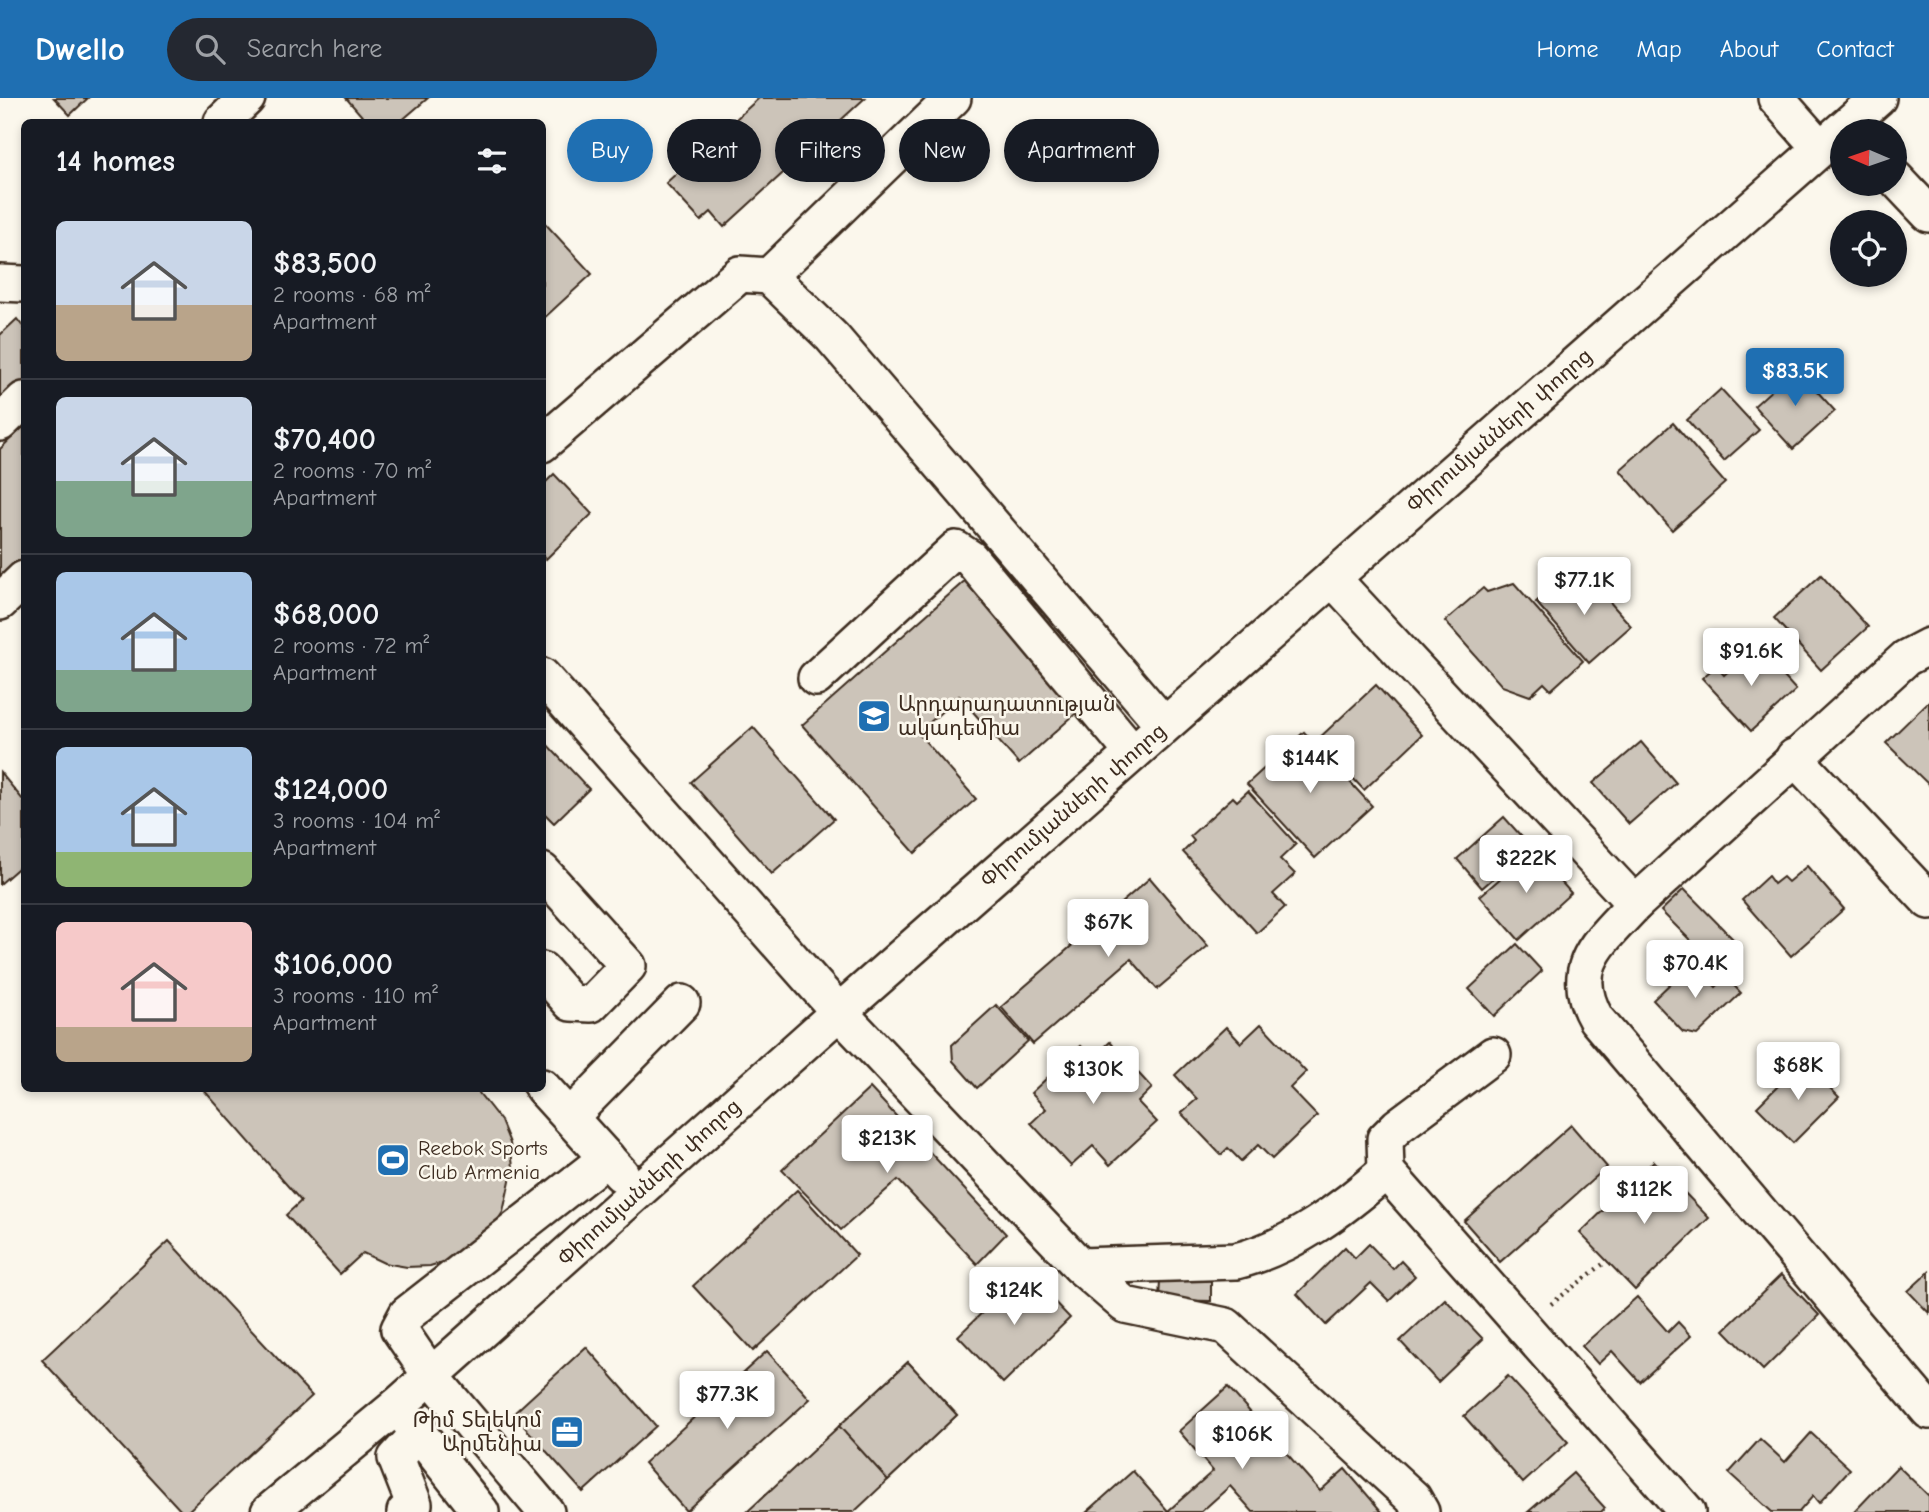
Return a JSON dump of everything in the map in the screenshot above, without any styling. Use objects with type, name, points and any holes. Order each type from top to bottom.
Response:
[{"type":"street","points":[[225,119],[247,98]]},
{"type":"street","points":[[769,276],[953,98]]},
{"type":"street","points":[[1776,98],[1820,148]]},
{"type":"street","name":"Փիրումյանների փողոց","points":[[1858,119],[1878,98]]},
{"type":"street","name":"Փիրումյանների փողոց","points":[[269,1512],[431,1377],[1133,752],[1830,141]]},
{"type":"street","points":[[1908,191],[1929,214]]},
{"type":"street","points":[[546,441],[740,274],[769,276],[832,337],[1164,725]]},
{"type":"street","points":[[0,283],[21,284]]},
{"type":"street","points":[[0,423],[21,403]]},
{"type":"street","points":[[816,678],[956,549],[970,558],[1133,752]]},
{"type":"street","points":[[1332,578],[1635,904]]},
{"type":"street","points":[[0,602],[21,582]]},
{"type":"street","points":[[1929,646],[1906,658],[1635,904],[1595,947],[1586,965],[1583,983],[1586,1002],[1596,1018],[1929,1411]]},
{"type":"street","points":[[546,681],[839,1012],[1080,1266],[1125,1305],[1226,1326],[1413,1497],[1422,1512]]},
{"type":"street","points":[[1794,757],[1929,901]]},
{"type":"street","points":[[546,875],[628,966],[591,1004],[570,1003],[546,975]]},
{"type":"street","points":[[570,1117],[682,1003]]},
{"type":"street","points":[[1493,1055],[1398,1126],[1385,1139],[1386,1171],[1687,1512]]},
{"type":"street","points":[[546,1091],[638,1192]]},
{"type":"street","points":[[546,1512],[431,1377],[399,1329],[407,1314],[607,1158]]},
{"type":"street","points":[[1080,1266],[1236,1261],[1261,1255],[1346,1207],[1386,1171]]},
{"type":"street","points":[[397,1406],[481,1512]]},
{"type":"street","points":[[405,1512],[414,1504],[396,1458],[420,1432]]},
{"type":"path","points":[[1522,1326],[1608,1261]]},
{"type":"building","points":[[54,98],[88,98],[70,115]]},
{"type":"building","points":[[346,98],[428,98],[404,119],[364,119]]},
{"type":"building","points":[[759,98],[865,98],[842,119],[775,119],[775,180],[724,227],[711,212],[701,221],[666,183],[761,182],[761,119],[736,119]]},
{"type":"building","points":[[546,224],[592,274],[546,316]]},
{"type":"building","points":[[17,319],[21,324],[21,389],[0,408],[0,335]]},
{"type":"building","points":[[1796,368],[1835,411],[1793,449],[1754,406]]},
{"type":"building","points":[[1721,389],[1759,430],[1724,461],[1687,420]]},
{"type":"building","points":[[1673,423],[1725,483],[1672,530],[1620,470]]},
{"type":"building","points":[[21,429],[21,562],[0,582],[0,449]]},
{"type":"building","points":[[554,474],[592,514],[546,559],[546,482]]},
{"type":"building","points":[[1567,575],[1584,595],[1595,585],[1631,626],[1589,663],[1536,602]]},
{"type":"building","points":[[1821,575],[1868,627],[1821,670],[1774,618]]},
{"type":"building","name":"Արդարադատության ակադեմիա","points":[[968,578],[1082,708],[1019,764],[959,696],[918,733],[976,799],[915,853],[802,725]]},
{"type":"building","points":[[1514,583],[1583,661],[1551,690],[1544,683],[1530,696],[1502,686],[1445,621],[1483,588],[1487,592]]},
{"type":"building","points":[[1756,646],[1796,690],[1751,731],[1702,678],[1716,666],[1724,675]]},
{"type":"building","points":[[1376,685],[1422,735],[1364,790],[1317,740]]},
{"type":"building","points":[[1929,701],[1929,785],[1886,743]]},
{"type":"building","points":[[753,727],[834,819],[772,874],[691,782]]},
{"type":"building","points":[[1304,732],[1372,806],[1315,858],[1247,784]]},
{"type":"building","points":[[1641,742],[1676,783],[1629,824],[1593,783]]},
{"type":"building","points":[[546,743],[589,789],[554,823],[546,815]]},
{"type":"building","points":[[0,772],[21,797],[21,866],[0,884]]},
{"type":"building","points":[[1248,791],[1296,844],[1280,859],[1295,874],[1273,894],[1285,907],[1257,933],[1183,852],[1194,841],[1190,836],[1233,797],[1237,801]]},
{"type":"building","points":[[1504,817],[1530,846],[1482,888],[1457,859]]},
{"type":"building","points":[[1533,850],[1571,893],[1519,940],[1480,896]]},
{"type":"building","points":[[1807,866],[1844,909],[1791,956],[1742,900],[1768,876],[1774,884],[1783,877],[1788,882]]},
{"type":"building","points":[[1150,878],[1208,946],[1157,989],[1131,959],[1033,1044],[1001,1007]]},
{"type":"building","points":[[1684,889],[1733,939],[1711,961],[1661,911]]},
{"type":"building","points":[[1517,944],[1542,971],[1494,1016],[1469,989]]},
{"type":"building","points":[[1693,962],[1716,987],[1726,977],[1741,993],[1697,1035],[1683,1032],[1653,1000]]},
{"type":"building","points":[[996,1005],[1028,1041],[977,1088],[953,1061],[952,1045]]},
{"type":"building","points":[[1261,1024],[1306,1072],[1290,1088],[1317,1116],[1272,1159],[1258,1145],[1241,1161],[1228,1148],[1221,1155],[1181,1113],[1197,1099],[1175,1075],[1226,1027],[1241,1043]]},
{"type":"building","points":[[1110,1042],[1152,1088],[1138,1102],[1157,1122],[1110,1165],[1093,1146],[1071,1166],[1031,1123],[1046,1109],[1031,1093],[1081,1046],[1093,1058]]},
{"type":"building","points":[[1803,1061],[1839,1097],[1793,1143],[1757,1107]]},
{"type":"building","points":[[870,1088],[1006,1234],[977,1264],[898,1180],[841,1230],[782,1170]]},
{"type":"building","points":[[206,1092],[478,1092],[501,1121],[510,1143],[513,1167],[503,1212],[490,1232],[453,1259],[430,1266],[407,1267],[384,1263],[363,1253],[340,1274],[286,1215],[301,1201]]},
{"type":"building","points":[[1571,1125],[1607,1167],[1500,1262],[1464,1221]]},
{"type":"building","points":[[1654,1161],[1709,1218],[1635,1290],[1580,1233]]},
{"type":"building","points":[[797,1190],[857,1255],[753,1351],[693,1286]]},
{"type":"building","points":[[169,1241],[312,1396],[187,1512],[182,1512],[42,1360]]},
{"type":"building","points":[[1369,1244],[1393,1269],[1401,1261],[1415,1276],[1389,1301],[1371,1283],[1326,1325],[1297,1294],[1345,1247],[1355,1258]]},
{"type":"building","points":[[1025,1271],[1070,1318],[1003,1383],[958,1336]]},
{"type":"building","points":[[1929,1272],[1929,1313],[1908,1291]]},
{"type":"building","points":[[1781,1275],[1819,1315],[1763,1370],[1724,1330]]},
{"type":"building","points":[[1160,1280],[1211,1280],[1211,1301],[1159,1300]]},
{"type":"building","points":[[1637,1297],[1668,1332],[1678,1322],[1691,1336],[1640,1382],[1612,1351],[1598,1364],[1582,1346]]},
{"type":"building","points":[[1445,1299],[1483,1339],[1438,1382],[1400,1341]]},
{"type":"building","points":[[586,1347],[656,1426],[583,1492],[513,1414]]},
{"type":"building","points":[[767,1351],[810,1399],[686,1511],[644,1463]]},
{"type":"building","points":[[908,1362],[957,1415],[854,1512],[747,1512]]},
{"type":"building","points":[[908,1362],[957,1415],[888,1480],[839,1426]]},
{"type":"building","points":[[1508,1376],[1568,1442],[1523,1483],[1464,1416]]},
{"type":"building","points":[[1228,1387],[1320,1491],[1345,1469],[1382,1512],[1253,1512],[1230,1486],[1201,1512],[1087,1512],[1133,1471],[1168,1511],[1213,1471],[1179,1431]]},
{"type":"building","points":[[1811,1433],[1850,1469],[1819,1503],[1813,1496],[1799,1512],[1772,1512],[1729,1473],[1760,1439],[1785,1462]]},
{"type":"building","points":[[1898,1466],[1929,1496],[1929,1512],[1854,1512]]},
{"type":"building","points":[[1573,1473],[1605,1508],[1601,1512],[1528,1512]]},
{"type":"place","name":"Արդարադատության ակադեմիա","points":[[874,716]]},
{"type":"place","name":"Reebok Sports Club Armenia","points":[[393,1160]]},
{"type":"place","name":"Թիմ Տելեկոմ Արմենիա","points":[[567,1432]]}]
